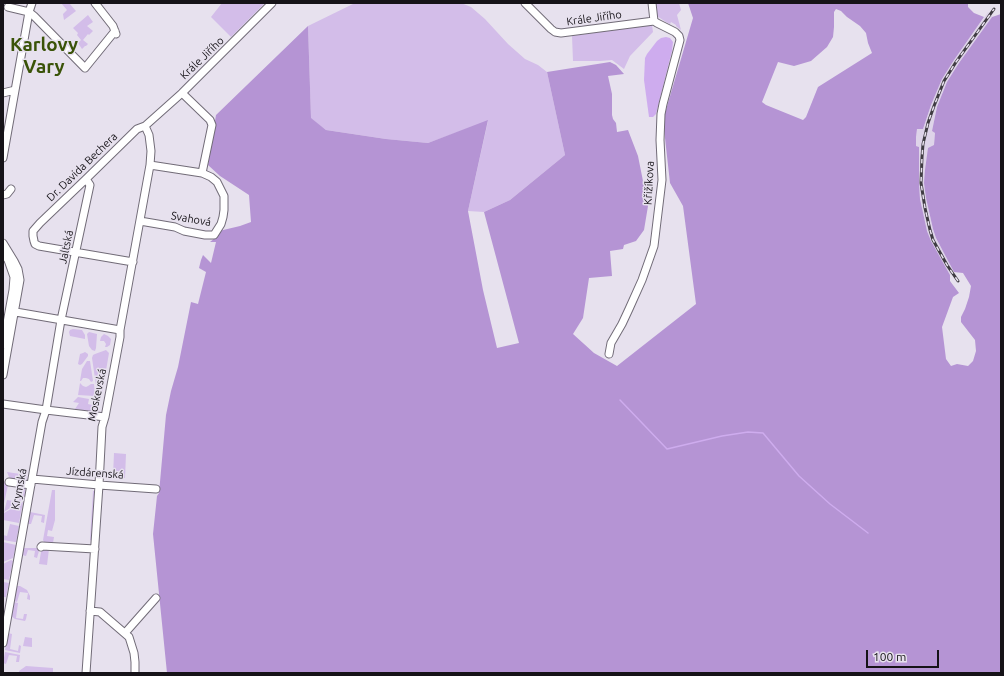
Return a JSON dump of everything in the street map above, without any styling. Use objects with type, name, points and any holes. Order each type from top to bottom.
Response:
[{"type":"street","points":[[3,158],[29,12],[32,3]]},
{"type":"street","points":[[8,7],[29,12],[35,16],[85,68],[116,33],[113,26],[95,3]]},
{"type":"street","name":"Krále Jiřího","points":[[145,126],[182,93],[272,3]]},
{"type":"street","name":"Krále Jiřího","points":[[525,3],[551,29],[555,32],[561,33],[654,20]]},
{"type":"street","points":[[652,3],[654,20]]},
{"type":"street","name":"Křižíkova","points":[[609,354],[611,343],[622,324],[642,280],[654,246],[662,180],[660,140],[663,104],[680,40],[679,36],[675,32],[654,20]]},
{"type":"street","points":[[3,93],[15,90]]},
{"type":"street","points":[[182,93],[210,120],[212,125],[202,173]]},
{"type":"street","name":"Moskevská","points":[[86,673],[102,427],[120,337],[120,330],[150,165],[151,152],[149,135],[145,126]]},
{"type":"street","name":"Dr. Davida Bechera","points":[[76,253],[35,244],[33,236],[34,231],[37,226],[138,129],[145,126]]},
{"type":"street","name":"Svahová","points":[[140,221],[175,227],[184,231],[205,235],[214,235],[221,224],[223,217],[224,196],[217,182],[211,177],[202,173],[150,165]]},
{"type":"street","name":"Jaltská","points":[[45,414],[61,320],[90,184],[86,179]]},
{"type":"street","points":[[3,195],[7,194],[12,189]]},
{"type":"street","points":[[3,243],[18,269],[20,280],[3,345]]},
{"type":"street","points":[[3,253],[8,260],[14,277],[12,312],[3,374]]},
{"type":"street","points":[[76,253],[132,262]]},
{"type":"street","points":[[12,312],[120,330]]},
{"type":"street","points":[[3,404],[45,414],[68,413],[105,417]]},
{"type":"street","name":"Krymská","points":[[3,642],[42,422],[45,414]]},
{"type":"street","name":"Jízdárenská","points":[[9,482],[31,482],[42,480],[156,489]]},
{"type":"street","points":[[41,547],[95,549]]},
{"type":"street","points":[[125,633],[156,598]]},
{"type":"street","points":[[90,611],[100,612],[129,638],[134,653],[134,673]]},
{"type":"shaded area","points":[[61,3],[69,3],[76,11],[64,20],[63,14],[67,10]]},
{"type":"shaded area","points":[[222,3],[265,3],[231,37],[211,17]]},
{"type":"shaded area","points":[[355,3],[461,3],[471,7],[525,59],[538,65],[547,72],[565,155],[510,200],[484,212],[468,211],[488,121],[428,143],[386,139],[326,130],[311,119],[308,26]]},
{"type":"shaded area","points":[[655,3],[679,3],[681,10],[677,15],[681,30],[671,22],[670,24],[657,16]]},
{"type":"shaded area","points":[[688,3],[968,3],[968,7],[974,13],[984,17],[942,79],[923,129],[917,129],[916,137],[916,146],[919,147],[920,199],[927,231],[950,275],[950,281],[959,293],[953,297],[942,327],[946,359],[951,366],[957,364],[968,366],[973,361],[976,351],[975,340],[961,322],[961,317],[969,297],[971,286],[963,273],[954,272],[936,238],[926,198],[924,183],[925,170],[928,148],[934,145],[935,133],[932,131],[937,107],[947,82],[992,17],[1001,14],[1001,673],[167,673],[153,534],[157,496],[159,493],[166,415],[178,367],[191,302],[198,304],[206,272],[199,268],[203,255],[211,263],[216,242],[210,242],[215,238],[219,231],[251,222],[249,195],[220,176],[208,165],[216,115],[308,26],[311,118],[326,130],[386,139],[428,143],[488,120],[468,211],[483,290],[497,348],[519,343],[484,212],[510,200],[565,155],[547,72],[610,62],[616,65],[624,74],[608,76],[612,94],[612,115],[616,123],[617,132],[628,130],[638,156],[648,206],[644,230],[636,241],[624,245],[623,249],[610,251],[612,276],[589,278],[583,318],[573,334],[594,353],[617,366],[696,304],[683,206],[670,183],[663,120],[693,18]],"holes":[[[836,9],[841,11],[860,26],[866,33],[872,53],[818,87],[806,117],[803,120],[762,102],[778,62],[794,66],[811,61],[827,47],[833,37],[834,12]]]},
{"type":"shaded area","points":[[988,12],[992,15],[992,17],[959,63],[937,107],[932,131],[935,133],[934,145],[924,183],[926,198],[936,238],[954,272],[950,275],[931,241],[922,209],[919,183],[919,147],[916,146],[917,128],[923,129],[942,79]]},
{"type":"shaded area","points":[[88,15],[93,22],[87,26],[93,31],[83,40],[88,44],[82,49],[78,43],[81,40],[77,35],[78,33],[73,28]]},
{"type":"shaded area","points":[[652,25],[653,32],[630,56],[624,69],[612,60],[573,61],[572,36]]},
{"type":"shaded area","points":[[666,37],[670,38],[673,42],[672,51],[656,114],[653,117],[649,117],[644,80],[645,58],[657,41]]},
{"type":"shaded area","points":[[73,329],[82,330],[85,335],[85,339],[70,336],[69,332]]},
{"type":"shaded area","points":[[89,332],[97,334],[95,351],[89,346],[87,334]]},
{"type":"shaded area","points":[[104,334],[111,339],[110,345],[107,347],[105,347],[106,344],[104,341],[100,341]]},
{"type":"shaded area","points":[[106,350],[109,353],[102,394],[100,395],[97,392],[92,358],[93,355]]},
{"type":"shaded area","points":[[85,352],[88,356],[80,365],[78,364],[80,354]]},
{"type":"shaded area","points":[[87,361],[90,361],[93,381],[91,382],[86,378],[83,378],[80,381],[82,369]]},
{"type":"shaded area","points":[[80,383],[86,387],[94,384],[94,396],[78,395]]},
{"type":"shaded area","points":[[78,397],[89,399],[88,404],[96,406],[95,412],[75,409],[79,403],[73,402]]},
{"type":"shaded area","points":[[114,453],[126,454],[125,478],[113,477]]},
{"type":"shaded area","points":[[7,472],[27,475],[26,481],[13,479],[9,477]]},
{"type":"shaded area","points":[[4,482],[8,485],[3,508],[3,486]]},
{"type":"shaded area","points":[[18,488],[25,488],[24,499],[4,512],[7,500],[19,502],[21,491],[18,490]]},
{"type":"shaded area","points":[[52,490],[55,490],[55,520],[52,531],[48,530],[47,536],[54,537],[53,543],[44,542],[43,540]]},
{"type":"shaded area","points":[[93,491],[95,491],[92,541],[90,540]]},
{"type":"shaded area","points":[[23,502],[19,523],[3,520],[4,513]]},
{"type":"shaded area","points":[[30,512],[45,515],[44,523],[41,522],[42,516],[34,515],[31,524],[28,524]]},
{"type":"shaded area","points":[[10,524],[19,526],[16,542],[3,540],[3,535],[7,536]]},
{"type":"shaded area","points":[[3,542],[16,545],[13,558],[3,562]]},
{"type":"shaded area","points":[[23,548],[37,548],[39,551],[37,558],[34,557],[35,551],[28,550],[26,556],[22,555]]},
{"type":"shaded area","points":[[42,549],[49,549],[47,565],[39,564]]},
{"type":"shaded area","points":[[11,560],[13,561],[9,580],[3,579],[3,564]]},
{"type":"shaded area","points":[[3,582],[9,583],[6,597],[3,597]]},
{"type":"shaded area","points":[[16,586],[20,586],[27,590],[30,596],[30,600],[27,599],[28,593],[20,592],[17,602],[14,601]]},
{"type":"shaded area","points":[[14,602],[18,603],[16,618],[23,619],[24,614],[27,614],[25,621],[15,619],[11,616]]},
{"type":"shaded area","points":[[8,633],[12,634],[10,649],[18,651],[19,645],[21,646],[20,653],[5,650]]},
{"type":"shaded area","points":[[25,637],[32,638],[32,647],[23,646]]},
{"type":"shaded area","points":[[5,652],[20,655],[19,662],[16,662],[17,656],[9,655],[6,664],[3,663]]},
{"type":"shaded area","points":[[26,666],[53,668],[53,673],[19,673],[19,671]]},
{"type":"waterway","points":[[620,400],[667,449],[722,436],[748,432],[763,433],[799,476],[830,504],[868,533]]},
{"type":"railway","points":[[958,281],[933,240],[930,230],[921,183],[923,144],[928,123],[944,81],[994,9]]},
{"type":"district","name":"Karlovy Vary","points":[[44,56]]}]
